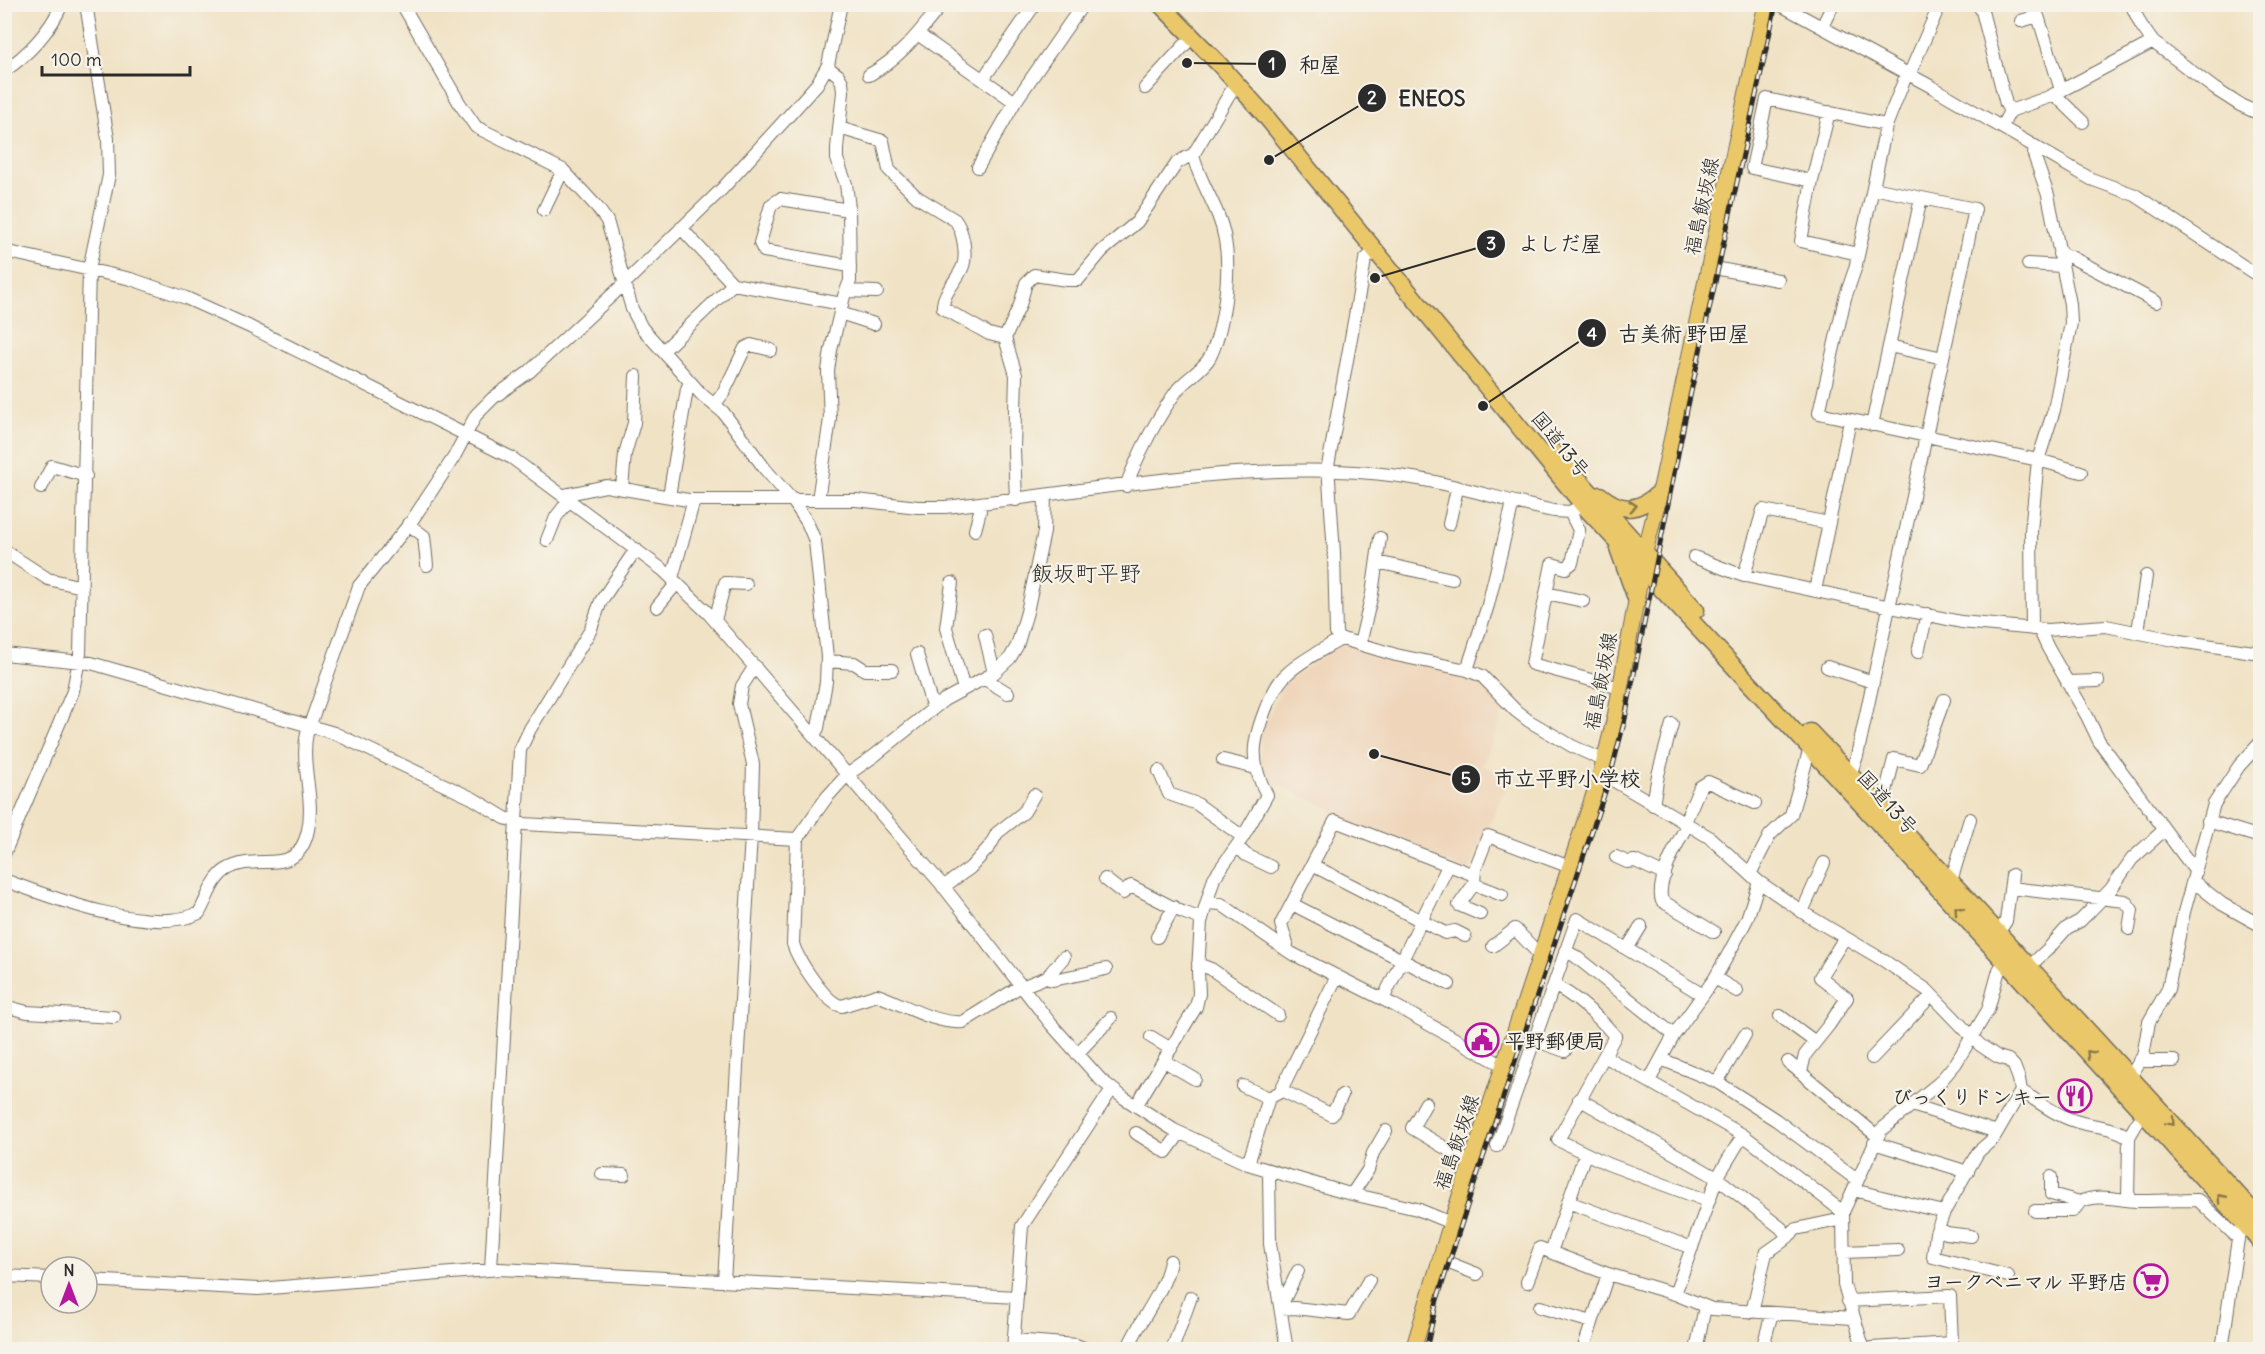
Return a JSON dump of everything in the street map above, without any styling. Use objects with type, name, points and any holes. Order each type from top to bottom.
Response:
[{"type":"highway","name":"国道13号","points":[[1160,4],[1236,83],[1489,387],[1577,508],[1643,560],[1656,567],[1951,881],[1998,933],[2009,955],[2029,966],[2130,1077],[2150,1109]]},
{"type":"highway","name":"国道13号","points":[[1489,387],[1539,436],[1643,560],[1810,748],[2009,955],[2252,1221],[2260,1241]]},
{"type":"highway","points":[[1539,436],[1598,493],[1616,506],[1625,508],[1642,506],[1660,492]]},
{"type":"highway","points":[[1614,538],[1637,601]]},
{"type":"main road","name":"福島飯坂線","points":[[1413,1350],[1450,1223],[1472,1164],[1603,767],[1637,601],[1643,560],[1660,492],[1766,4]]},
{"type":"street","points":[[4,70],[13,65],[48,29],[57,17],[62,4]]},
{"type":"street","points":[[4,854],[73,691],[80,660],[90,269],[109,175],[108,139],[86,4]]},
{"type":"street","points":[[402,4],[460,104],[476,127],[563,170],[607,221],[624,284],[642,328],[702,395],[723,412],[807,522],[815,541],[827,662],[818,728],[814,735]]},
{"type":"street","points":[[4,880],[49,897],[92,909],[146,920],[178,918],[199,913],[216,880],[226,870],[248,861],[278,863],[289,859],[302,848],[308,830],[306,741],[309,726],[359,586],[408,525],[454,457],[476,415],[493,398],[529,372],[624,284],[722,189],[818,84],[832,53],[841,4]]},
{"type":"street","points":[[869,75],[895,57],[919,34],[942,4]]},
{"type":"street","points":[[983,79],[1035,4]]},
{"type":"street","points":[[978,167],[1015,102],[1083,4]]},
{"type":"street","points":[[1779,4],[2002,126],[2091,179],[2134,195],[2260,277]]},
{"type":"street","points":[[1821,27],[1833,4]]},
{"type":"street","points":[[1940,4],[1886,125],[1858,254],[1845,298],[1819,413],[2038,460],[2081,472]]},
{"type":"street","points":[[1978,4],[1982,11],[2006,104],[2010,111]]},
{"type":"street","points":[[2132,4],[2141,25],[2153,42],[2215,89],[2240,105],[2260,114]]},
{"type":"street","points":[[2021,21],[2038,16],[2057,92],[2083,123]]},
{"type":"street","points":[[919,34],[1015,102]]},
{"type":"street","points":[[1145,88],[1192,37]]},
{"type":"street","points":[[2002,126],[2010,111],[2057,92],[2153,42]]},
{"type":"street","points":[[818,500],[830,419],[828,371],[841,309],[850,281],[849,210],[846,184],[837,159],[842,82],[838,75],[827,67]]},
{"type":"street","points":[[1126,486],[1136,460],[1164,410],[1178,389],[1210,356],[1224,300],[1227,272],[1225,241],[1218,213],[1196,168],[1193,155],[1236,83]]},
{"type":"street","points":[[1812,181],[1752,168],[1767,99],[1886,125]]},
{"type":"street","points":[[1829,112],[1812,181],[1802,242],[1858,254]]},
{"type":"street","points":[[839,128],[883,141],[889,170],[917,197],[948,215],[960,225],[963,232],[963,266],[944,301],[944,308],[989,334],[1005,338]]},
{"type":"street","points":[[2035,146],[2034,155],[2048,195],[2071,311],[2069,338],[2054,410],[2038,460],[2031,531],[2036,629],[2099,741],[2194,877],[2222,904],[2260,925]]},
{"type":"street","points":[[1016,500],[1014,450],[1016,375],[1005,338],[1030,277],[1034,275],[1078,280],[1102,251],[1137,222],[1172,170],[1187,156],[1193,155]]},
{"type":"street","points":[[544,210],[563,170]]},
{"type":"street","points":[[1851,774],[1873,682],[1975,208],[1873,188]]},
{"type":"street","points":[[1872,425],[1921,198]]},
{"type":"street","points":[[849,210],[780,199],[771,205],[759,243],[764,251],[850,266]]},
{"type":"street","points":[[681,228],[733,284],[841,309],[874,324]]},
{"type":"street","points":[[4,251],[90,269],[157,287],[186,298],[512,458],[675,580],[715,620],[943,887],[1077,1054],[1112,1089],[1180,1133],[1248,1164],[1352,1194],[1417,1209],[1450,1223]]},
{"type":"street","points":[[1339,640],[1336,633],[1334,553],[1327,472],[1365,260],[1374,251]]},
{"type":"street","points":[[2028,264],[2060,260],[2069,256],[2156,302]]},
{"type":"street","points":[[1709,267],[1778,280]]},
{"type":"street","points":[[663,351],[733,284]]},
{"type":"street","points":[[846,291],[877,291]]},
{"type":"street","points":[[714,405],[724,392],[745,348],[751,345],[771,350]]},
{"type":"street","points":[[1889,346],[1943,358]]},
{"type":"street","points":[[622,488],[625,454],[634,423],[636,376]]},
{"type":"street","points":[[669,496],[690,382]]},
{"type":"street","points":[[1815,591],[1850,420]]},
{"type":"street","points":[[41,488],[52,466],[86,476]]},
{"type":"street","points":[[547,540],[567,497],[606,486],[694,500],[856,500],[918,507],[979,504],[1249,472],[1327,472],[1400,476],[1554,511],[1577,508],[1579,530],[1572,563],[1566,568],[1552,564],[1532,664],[1620,688]]},
{"type":"street","points":[[1449,524],[1457,489]]},
{"type":"street","points":[[1046,496],[1044,532],[1020,638],[1010,658],[989,676],[944,700],[874,756],[847,774],[827,797],[797,839],[793,944],[797,957],[828,998],[837,1005],[842,1006],[877,995],[941,1021],[963,1022],[1023,986],[1044,978],[1064,957]]},
{"type":"street","points":[[657,607],[675,580],[694,500]]},
{"type":"street","points":[[1467,670],[1488,605],[1513,503]]},
{"type":"street","points":[[975,530],[980,512],[979,504]]},
{"type":"street","points":[[1744,576],[1763,510],[1829,522]]},
{"type":"street","points":[[408,525],[424,536],[427,566]]},
{"type":"street","points":[[1360,644],[1380,538]]},
{"type":"street","points":[[491,1269],[520,750],[530,729],[590,631],[601,600],[636,549]]},
{"type":"street","points":[[4,551],[48,579],[82,587]]},
{"type":"street","points":[[1694,557],[1744,576],[1961,622],[2036,629],[2106,626],[2179,641],[2260,653]]},
{"type":"street","points":[[1377,562],[1452,579]]},
{"type":"street","points":[[2138,632],[2146,576]]},
{"type":"street","points":[[715,620],[725,583],[746,585]]},
{"type":"street","points":[[952,583],[946,628],[964,689]]},
{"type":"street","points":[[1546,593],[1582,601]]},
{"type":"street","points":[[1918,652],[1927,614]]},
{"type":"street","points":[[985,635],[989,676],[1008,693]]},
{"type":"street","points":[[1136,1106],[1198,1001],[1198,964],[1202,919],[1214,878],[1240,841],[1267,795],[1256,768],[1254,742],[1278,682],[1289,671],[1339,640],[1360,644],[1396,655],[1467,670],[1482,676],[1529,721],[1572,746],[1653,805],[1709,837],[1755,878],[1802,912],[1844,939],[1883,960],[1932,995],[1980,1045],[1998,1057],[2008,1060],[2014,1066],[2021,1091],[1993,1139],[1978,1152],[1944,1212],[1936,1233],[1933,1257],[2008,1276]]},
{"type":"street","points":[[4,654],[80,660],[309,726],[354,741],[523,824],[797,839]]},
{"type":"street","points":[[917,654],[933,709]]},
{"type":"street","points":[[827,662],[854,663],[865,670],[892,670]]},
{"type":"street","points":[[724,1281],[751,836],[753,764],[739,704],[742,686],[754,666]]},
{"type":"street","points":[[1827,668],[1873,682]]},
{"type":"street","points":[[2067,682],[2098,681]]},
{"type":"street","points":[[1878,804],[1886,791],[1894,759],[1920,765],[1944,700]]},
{"type":"street","points":[[1653,805],[1658,774],[1672,724]]},
{"type":"street","points":[[2130,1077],[2143,1056],[2149,1022],[2168,989],[2184,912],[2214,804],[2226,784],[2260,742]]},
{"type":"street","points":[[1649,1081],[1674,1035],[1715,978],[1747,919],[1755,878],[1770,835],[1791,816],[1810,748]]},
{"type":"street","points":[[1222,760],[1256,768]]},
{"type":"street","points":[[1159,771],[1169,794],[1197,804],[1240,841],[1246,855],[1271,867]]},
{"type":"street","points":[[1714,932],[1662,901],[1660,894],[1670,859],[1700,787],[1708,782],[1755,803]]},
{"type":"street","points":[[943,887],[970,868],[990,846],[997,833],[1024,812],[1034,795]]},
{"type":"street","points":[[1951,881],[1970,819]]},
{"type":"street","points":[[1286,949],[1287,944],[1281,924],[1335,821],[1448,866],[1502,895]]},
{"type":"street","points":[[2208,821],[2260,837]]},
{"type":"street","points":[[2029,966],[2067,928],[2080,921],[2102,898],[2132,859],[2163,831]]},
{"type":"street","points":[[1480,914],[1459,905],[1474,880],[1481,848],[1488,836],[1570,867]]},
{"type":"street","points":[[1616,857],[1627,862],[1635,861],[1665,875]]},
{"type":"street","points":[[1802,912],[1824,863]]},
{"type":"street","points":[[1312,865],[1445,933],[1455,931],[1465,936]]},
{"type":"street","points":[[1383,999],[1448,866]]},
{"type":"street","points":[[1105,879],[1123,893],[1131,886],[1202,919]]},
{"type":"street","points":[[1998,933],[2007,921],[2011,881],[2125,901],[2132,910],[2129,929]]},
{"type":"street","points":[[1207,903],[1221,904],[1286,949],[1383,999],[1504,1066]]},
{"type":"street","points":[[1292,904],[1449,984]]},
{"type":"street","points":[[1157,937],[1174,907]]},
{"type":"street","points":[[1497,1146],[1577,919],[1703,995]]},
{"type":"street","points":[[1627,949],[1641,926]]},
{"type":"street","points":[[1493,946],[1515,928],[1540,956]]},
{"type":"street","points":[[1801,1072],[1805,1055],[1847,998],[1820,977],[1844,939]]},
{"type":"street","points":[[1565,951],[1575,956],[1674,1035]]},
{"type":"street","points":[[1864,1350],[1844,1285],[1843,1215],[1881,1130],[1939,1083],[1973,1036],[1988,1010],[1999,970],[2009,955]]},
{"type":"street","points":[[1198,964],[1211,969],[1278,1015]]},
{"type":"street","points":[[1044,978],[1053,980],[1106,969]]},
{"type":"street","points":[[1248,1164],[1269,1098],[1281,1090],[1337,976]]},
{"type":"street","points":[[1715,978],[1737,991]]},
{"type":"street","points":[[1554,984],[1594,1013],[1616,1036],[1558,1140],[1585,1154],[1708,1201]]},
{"type":"street","points":[[1872,1058],[1932,995]]},
{"type":"street","points":[[4,1006],[27,1012],[114,1017]]},
{"type":"street","points":[[1780,1016],[1814,1041]]},
{"type":"street","points":[[1077,1054],[1111,1018]]},
{"type":"street","points":[[1717,1082],[1745,1035]]},
{"type":"street","points":[[1151,1037],[1171,1049]]},
{"type":"street","points":[[1534,1040],[1565,1051]]},
{"type":"street","points":[[1604,1056],[1743,1135],[1843,1215]]},
{"type":"street","points":[[1661,1059],[1717,1082],[1776,1120],[1855,1185],[1944,1212]]},
{"type":"street","points":[[1164,1061],[1195,1079]]},
{"type":"street","points":[[2139,1061],[2174,1061]]},
{"type":"street","points":[[1788,1062],[1876,1140],[1968,1172]]},
{"type":"street","points":[[1243,1086],[1269,1098]]},
{"type":"street","points":[[1089,1350],[1076,1345],[1014,1345],[1022,1226],[1112,1089]]},
{"type":"street","points":[[1281,1090],[1332,1115],[1342,1095]]},
{"type":"street","points":[[2021,1091],[2061,1116],[2076,1122],[2118,1130],[2129,1137]]},
{"type":"street","points":[[1579,1099],[1717,1178],[1781,1228],[1788,1237]]},
{"type":"street","points":[[1426,1103],[1412,1128],[1472,1164]]},
{"type":"street","points":[[1912,1105],[1997,1132]]},
{"type":"street","points":[[2128,1200],[2129,1137],[2136,1123],[2150,1109]]},
{"type":"street","points":[[1352,1194],[1368,1170],[1372,1153],[1386,1131]]},
{"type":"street","points":[[1136,1133],[1166,1152],[1180,1133]]},
{"type":"street","points":[[1675,1294],[1717,1178],[1743,1135]]},
{"type":"street","points":[[1551,1252],[1585,1154]]},
{"type":"street","points":[[1269,1171],[1270,1244],[1287,1350]]},
{"type":"street","points":[[602,1174],[624,1174]]},
{"type":"street","points":[[2051,1177],[2051,1194],[2080,1202]]},
{"type":"street","points":[[2035,1211],[2073,1211],[2080,1202],[2088,1197],[2128,1200],[2198,1200],[2252,1221],[2222,1350]]},
{"type":"street","points":[[1568,1202],[1692,1248]]},
{"type":"street","points":[[1752,1312],[1766,1252],[1801,1227],[1843,1215]]},
{"type":"street","points":[[1939,1228],[1946,1233],[1971,1236]]},
{"type":"street","points":[[1527,1282],[1540,1248],[1712,1309],[1854,1318]]},
{"type":"street","points":[[1843,1252],[1898,1250]]},
{"type":"street","points":[[1439,1259],[1477,1274]]},
{"type":"street","points":[[1127,1350],[1133,1334],[1168,1274],[1170,1261]]},
{"type":"street","points":[[99,1281],[258,1289],[491,1269],[1017,1297]]},
{"type":"street","points":[[1281,1307],[1298,1271]]},
{"type":"street","points":[[1584,1347],[1608,1274]]},
{"type":"street","points":[[4,1276],[39,1277]]},
{"type":"street","points":[[1281,1307],[1349,1314],[1369,1280]]},
{"type":"street","points":[[1848,1301],[1950,1296],[1952,1343],[1869,1350]]},
{"type":"street","points":[[1172,1350],[1191,1297]]},
{"type":"street","points":[[1540,1307],[1592,1322]]},
{"type":"street","points":[[1696,1350],[1705,1307]]},
{"type":"street","points":[[1762,1350],[1772,1313]]},
{"type":"shaded area","points":[[1343,645],[1360,647],[1481,681],[1506,706],[1482,766],[1510,777],[1469,871],[1339,818],[1331,809],[1273,782],[1266,776],[1261,763],[1261,735],[1284,683]]},
{"type":"railway","points":[[1426,1350],[1437,1300],[1470,1197],[1610,777],[1625,719],[1684,424],[1776,4]]},
{"type":"place","name":"和屋","points":[[1187,63]]},
{"type":"place","name":"ENEOS","points":[[1269,160]]},
{"type":"place","name":"よしだ屋","points":[[1375,278]]},
{"type":"place","name":"古美術 野田屋","points":[[1483,406]]},
{"type":"place","name":"市立平野小学校","points":[[1374,754]]},
{"type":"place","name":"平野郵便局","points":[[1482,1040]]},
{"type":"place","name":"びっくりドンキー","points":[[2075,1096]]},
{"type":"place","name":"ヨークベニマル 平野店","points":[[2151,1281]]},
{"type":"district","name":"飯坂町平野","points":[[1086,573]]}]
